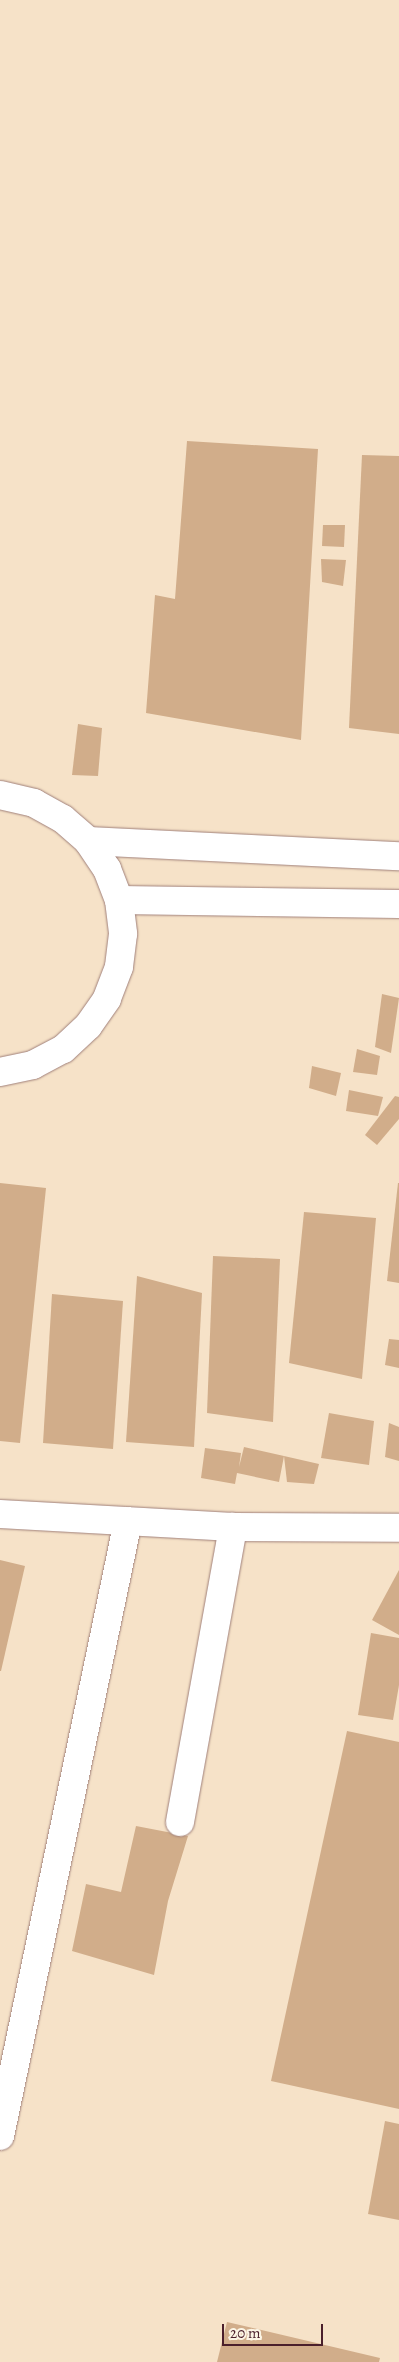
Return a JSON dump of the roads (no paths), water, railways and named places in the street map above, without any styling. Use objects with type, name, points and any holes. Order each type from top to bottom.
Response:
[{"type":"street","points":[[0,795],[34,803],[63,819],[88,841],[107,869],[119,900],[123,934],[119,967],[107,999],[88,1026],[62,1049],[33,1065],[0,1072]]},
{"type":"street","points":[[88,841],[399,856]]},
{"type":"street","points":[[119,900],[399,904]]},
{"type":"street","points":[[0,1514],[233,1527],[399,1528]]},
{"type":"street","points":[[0,2136],[128,1521]]},
{"type":"street","points":[[180,1822],[233,1527]]}]
